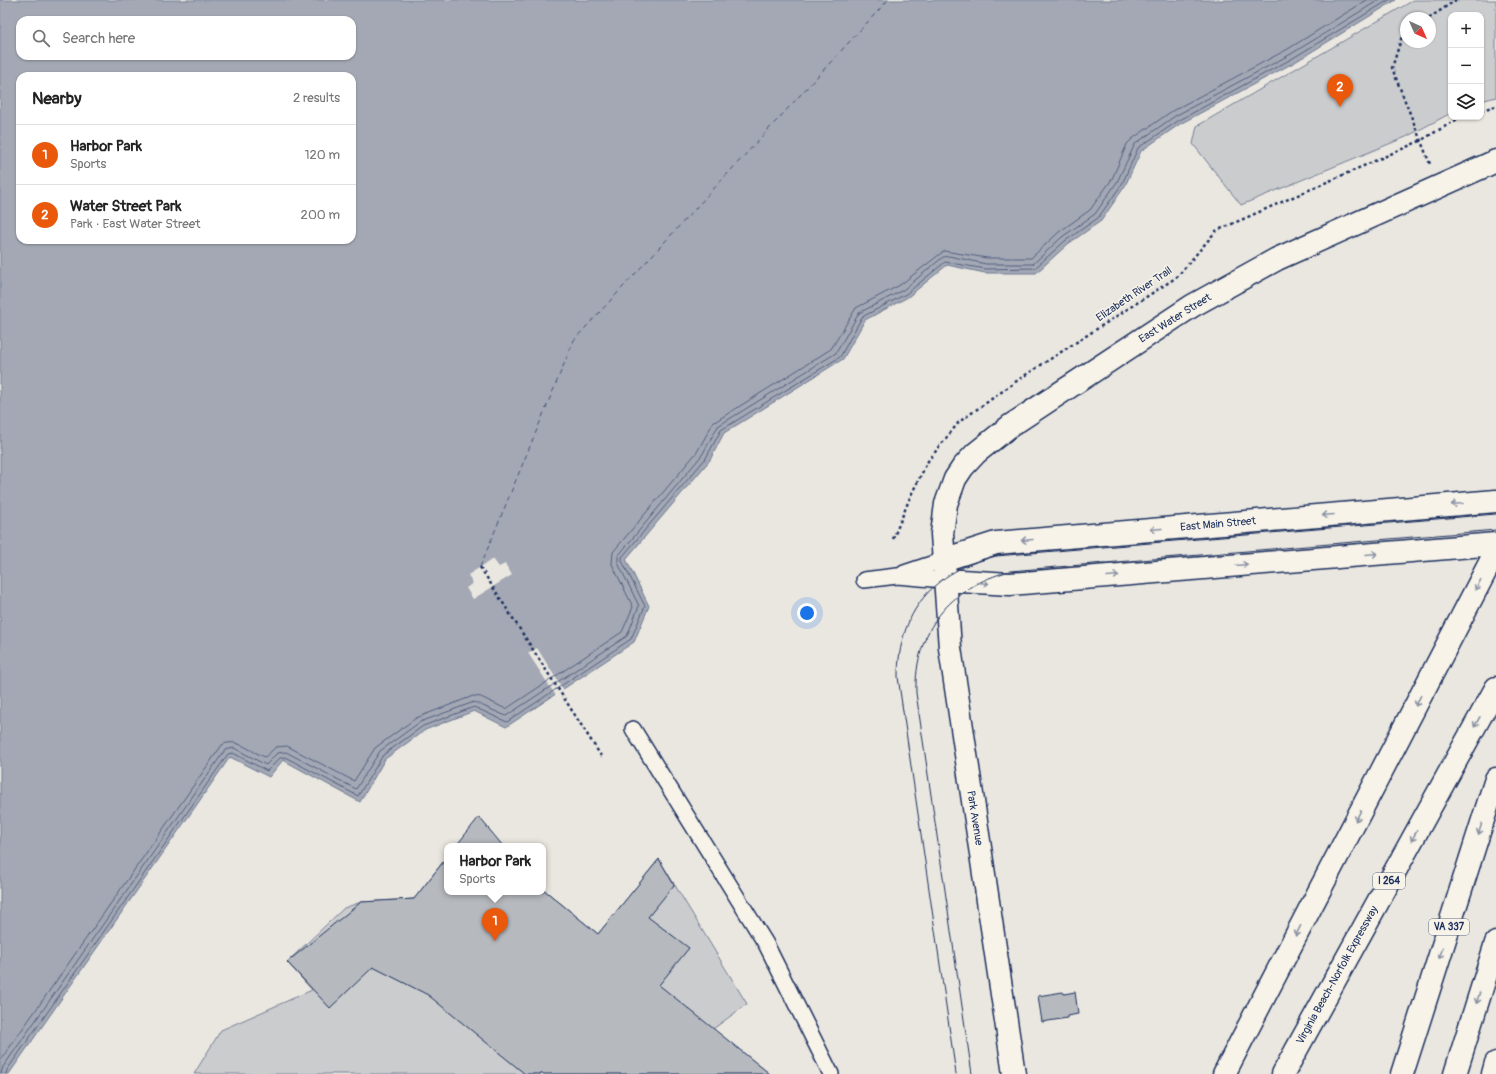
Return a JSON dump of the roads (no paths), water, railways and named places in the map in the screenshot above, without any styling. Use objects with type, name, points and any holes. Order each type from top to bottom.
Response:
[{"type":"main road","name":"East Water Street","points":[[943,570],[942,523],[949,494],[955,479],[963,467],[991,440],[1155,330],[1236,280],[1323,237],[1496,161]]},
{"type":"main road","name":"East Main Street","points":[[943,570],[996,543],[1496,501]]},
{"type":"main road","points":[[943,570],[1010,584],[1496,544]]},
{"type":"main road","points":[[1224,1074],[1496,551]]},
{"type":"main road","name":"Park Avenue","points":[[943,570],[951,656],[1014,1074]]},
{"type":"main road","name":"Virginia Beach-Norfolk Expressway","points":[[1283,1074],[1496,688]]},
{"type":"main road","name":"VA 337","points":[[1402,1074],[1496,779]]},
{"type":"main road","points":[[1455,1074],[1495,945]]},
{"type":"main road","points":[[1493,1074],[1496,1063]]},
{"type":"lane","points":[[864,580],[943,570]]},
{"type":"lane","points":[[633,729],[766,944],[831,1074]]},
{"type":"water","points":[[0,0],[1396,0],[1295,62],[1180,124],[1141,151],[1125,186],[1101,221],[1068,244],[1036,273],[985,273],[947,265],[908,297],[865,320],[843,359],[724,433],[710,460],[626,559],[649,606],[634,642],[506,727],[474,711],[425,730],[385,759],[360,802],[283,760],[269,777],[230,757],[9,1074],[0,1074]]},
{"type":"tram line","points":[[956,1074],[898,677],[904,633],[912,614],[923,598],[937,584],[954,572],[974,563],[996,556],[1496,514]]},
{"type":"tram line","points":[[972,1074],[916,693],[917,670],[921,650],[929,631],[940,614],[953,600],[970,588],[989,578],[1010,571],[1496,530]]},
{"type":"place","name":"Water Street Park","points":[[1340,107]]},
{"type":"place","name":"Harbor Park","points":[[495,941]]}]
